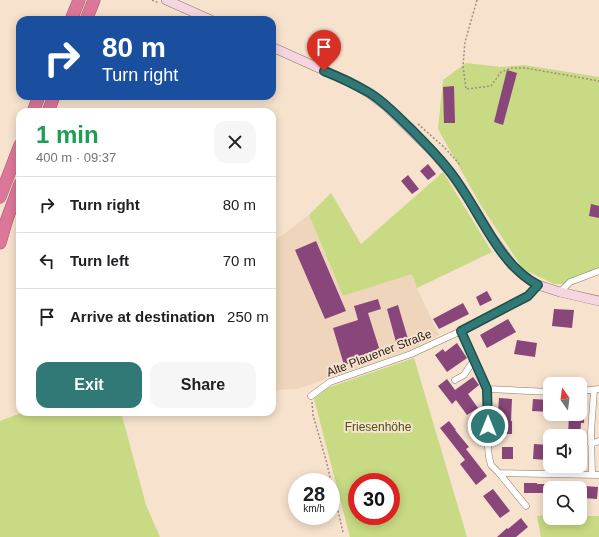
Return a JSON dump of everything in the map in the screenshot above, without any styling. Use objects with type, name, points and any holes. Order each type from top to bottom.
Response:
[{"type":"highway","points":[[73,16],[79,0]]},
{"type":"highway","points":[[88,16],[94,0]]},
{"type":"highway","points":[[0,197],[16,155]]},
{"type":"highway","points":[[0,243],[16,195]]},
{"type":"main road","points":[[166,0],[202,16]]},
{"type":"main road","points":[[276,49],[350,82],[369,93],[385,105],[432,151],[451,173],[493,239],[512,265],[522,274],[538,285],[599,301]]},
{"type":"street","points":[[560,292],[570,282],[599,271]]},
{"type":"street","name":"Alte Plauener Straße","points":[[311,396],[330,382],[411,354],[461,331],[528,296],[538,285]]},
{"type":"street","points":[[461,331],[487,389],[488,448],[491,465],[526,506]]},
{"type":"street","points":[[455,380],[464,375],[474,360]]},
{"type":"street","points":[[487,389],[543,392]]},
{"type":"street","points":[[587,391],[597,390],[592,422],[592,475]]},
{"type":"street","points":[[592,422],[599,425]]},
{"type":"street","points":[[592,444],[599,441]]},
{"type":"street","points":[[499,473],[599,475]]},
{"type":"path","points":[[477,0],[465,42],[463,66],[466,89],[491,86],[501,72],[512,68],[526,68],[599,81]]},
{"type":"path","points":[[311,396],[313,415],[326,460],[343,532]]},
{"type":"shaded area","points":[[309,215],[343,296],[412,274],[439,335],[412,349],[297,389],[276,390],[276,240]]},
{"type":"green space","points":[[466,63],[501,67],[524,65],[599,77],[599,274],[573,284],[554,284],[523,269],[480,204],[438,129],[443,80]]},
{"type":"green space","points":[[443,172],[492,252],[417,288],[412,274],[343,296],[309,215],[331,193],[361,244]]},
{"type":"green space","name":"Friesenhöhe","points":[[414,358],[467,537],[350,537],[340,499],[340,473],[333,473],[314,399],[327,388]]},
{"type":"green space","points":[[16,415],[122,416],[146,505],[160,537],[0,537],[0,421]]},
{"type":"green space","points":[[537,516],[543,516],[543,525],[587,525],[587,516],[599,516],[599,537],[541,537]]},
{"type":"building","points":[[507,70],[517,73],[503,125],[494,122]]},
{"type":"building","points":[[454,86],[455,123],[444,123],[443,87]]},
{"type":"building","points":[[428,164],[436,174],[428,180],[420,171]]},
{"type":"building","points":[[408,175],[419,189],[412,194],[401,181]]},
{"type":"building","points":[[591,204],[599,206],[599,218],[589,216]]},
{"type":"building","points":[[316,241],[346,311],[325,319],[295,250]]},
{"type":"building","points":[[487,291],[492,300],[480,306],[476,297]]},
{"type":"building","points":[[378,299],[381,309],[368,313],[380,351],[360,357],[361,360],[344,365],[333,328],[358,320],[354,306]]},
{"type":"building","points":[[463,303],[469,314],[439,329],[433,319]]},
{"type":"building","points":[[398,305],[408,339],[396,342],[387,309]]},
{"type":"building","points":[[554,309],[574,310],[572,328],[552,326]]},
{"type":"building","points":[[508,319],[516,332],[487,348],[480,335]]},
{"type":"building","points":[[517,340],[537,343],[535,357],[514,354]]},
{"type":"building","points":[[457,343],[467,358],[447,372],[435,355],[443,349],[445,352]]},
{"type":"building","points":[[473,377],[479,385],[468,394],[478,408],[467,415],[456,400],[452,404],[438,386],[447,379],[455,390]]},
{"type":"building","points":[[499,398],[512,399],[512,434],[501,434],[501,412],[498,412]]},
{"type":"building","points":[[533,399],[543,400],[543,412],[532,411]]},
{"type":"building","points":[[449,421],[469,447],[466,449],[487,476],[476,485],[460,464],[465,460],[440,428]]},
{"type":"building","points":[[569,421],[584,421],[584,423],[581,423],[581,429],[568,429]]},
{"type":"building","points":[[534,444],[543,445],[543,460],[533,459]]},
{"type":"building","points":[[502,447],[513,447],[513,459],[502,459]]},
{"type":"building","points":[[524,483],[543,484],[543,493],[524,493]]},
{"type":"building","points":[[587,486],[598,487],[597,499],[587,498]]},
{"type":"building","points":[[493,489],[510,511],[500,518],[483,496]]},
{"type":"building","points":[[521,518],[528,527],[516,537],[497,537],[507,528],[508,529]]},
{"type":"route","points":[[324,71],[350,82],[369,93],[394,113],[432,151],[451,173],[493,239],[512,265],[538,285],[528,296],[461,331],[487,389],[488,426]]}]
